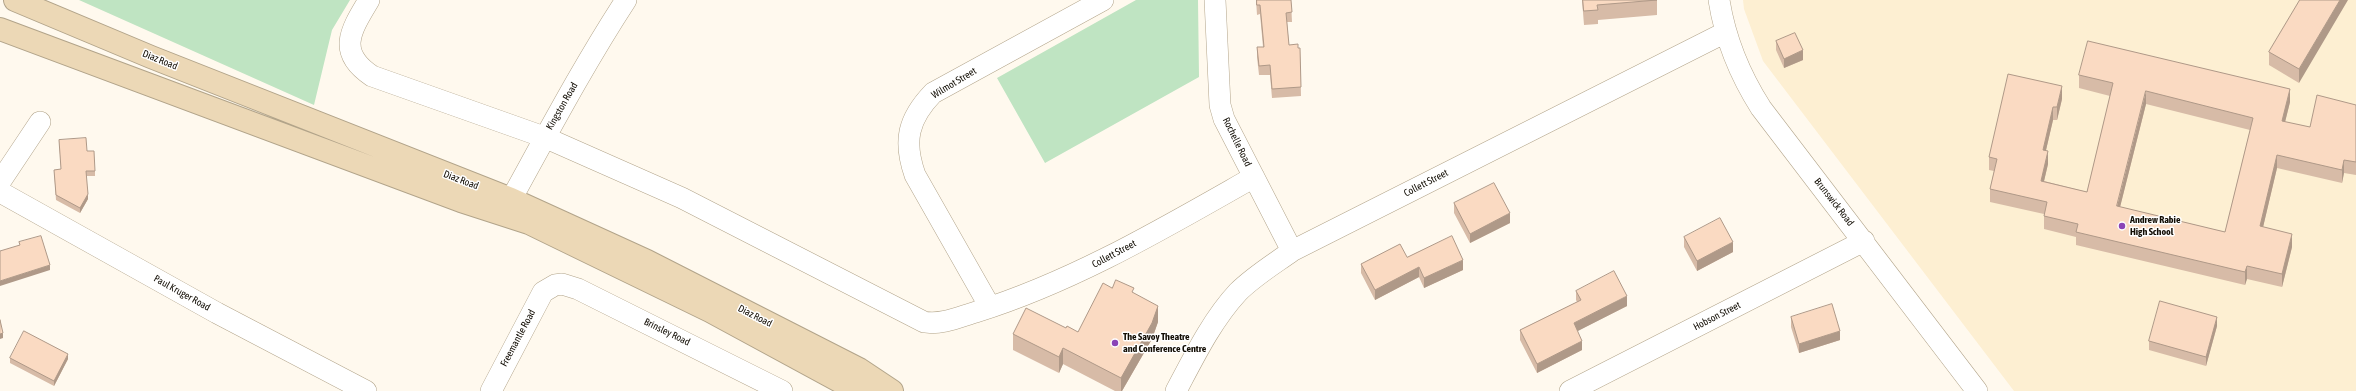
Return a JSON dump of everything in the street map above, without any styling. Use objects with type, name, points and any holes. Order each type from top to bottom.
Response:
[{"type":"street","name":"Diaz Road","points":[[15,0],[507,207],[529,223],[641,277],[863,391]]},
{"type":"street","points":[[369,0],[352,28],[350,36],[350,51],[361,68],[372,76],[544,137],[682,198],[924,322],[940,323],[990,307]]},
{"type":"street","name":"Kingston Road","points":[[507,207],[544,137],[598,43],[626,0]]},
{"type":"street","name":"Wilmot Street","points":[[990,307],[915,174],[908,155],[908,138],[913,122],[920,107],[933,93],[1103,0]]},
{"type":"street","name":"Rochelle Road","points":[[1215,0],[1220,105],[1230,134],[1292,251]]},
{"type":"street","name":"Brunswick Road","points":[[1719,0],[1726,32],[1747,86],[1761,108],[1864,240],[1977,391]]},
{"type":"street","name":"Diaz Road","points":[[0,29],[507,207],[647,261],[859,369],[892,391]]},
{"type":"street","name":"Collett Street","points":[[1176,391],[1203,342],[1228,304],[1253,279],[1292,251],[1726,32]]},
{"type":"street","points":[[0,182],[40,122]]},
{"type":"street","name":"Collett Street","points":[[990,307],[1102,262],[1254,177]]},
{"type":"street","name":"Paul Kruger Road","points":[[0,192],[210,309],[366,391]]},
{"type":"street","name":"Hobson Street","points":[[1570,391],[1864,240]]},
{"type":"street","name":"Brinsley Road","points":[[549,287],[562,284],[578,289],[782,391]]},
{"type":"street","name":"Freemantle Road","points":[[491,391],[543,292],[549,287]]},
{"type":"shaded area","name":"Andrew Rabie High School","points":[[1743,0],[2356,0],[2356,391],[2014,391],[1763,61],[1744,9]]},
{"type":"green space","points":[[79,0],[350,0],[332,30],[314,105]]},
{"type":"green space","points":[[1136,0],[1198,0],[1199,77],[1045,163],[997,78]]},
{"type":"building","points":[[1257,0],[1291,0],[1292,12],[1286,13],[1289,45],[1298,44],[1298,48],[1300,48],[1301,87],[1272,89],[1270,65],[1259,66],[1257,47],[1264,47],[1260,5],[1257,5]]},
{"type":"building","points":[[1583,0],[1657,0],[1597,5],[1598,10],[1584,11]]},
{"type":"building","points":[[2300,0],[2340,0],[2299,69],[2269,52]]},
{"type":"building","points":[[1795,33],[1803,50],[1784,59],[1776,41]]},
{"type":"building","points":[[2088,41],[2290,89],[2282,121],[2310,127],[2317,95],[2356,105],[2356,162],[2344,160],[2342,170],[2277,155],[2260,226],[2292,234],[2282,274],[2247,266],[2245,272],[2076,232],[2078,224],[2044,216],[2047,202],[1990,189],[1997,159],[1989,157],[2008,74],[2062,86],[2057,107],[2053,107],[2043,150],[2048,151],[2041,181],[2087,192],[2113,83],[2079,75]],"holes":[[[2146,91],[2253,118],[2225,232],[2117,206]]]},
{"type":"building","points":[[86,138],[87,151],[94,151],[95,171],[86,171],[88,194],[80,208],[56,195],[54,170],[61,169],[59,140]]},
{"type":"building","points":[[1494,183],[1510,213],[1470,234],[1454,203]]},
{"type":"building","points":[[1720,218],[1733,242],[1697,261],[1684,237]]},
{"type":"building","points":[[41,236],[50,265],[0,281],[0,251],[20,245],[19,242]]},
{"type":"building","points":[[1452,236],[1463,260],[1424,278],[1419,267],[1375,290],[1361,264],[1400,244],[1407,257]]},
{"type":"building","points":[[1614,271],[1627,296],[1574,323],[1582,341],[1537,364],[1520,330],[1581,300],[1576,291]]},
{"type":"building","name":"The Savoy Theatre and Conference Centre","points":[[1116,280],[1134,288],[1132,292],[1158,306],[1152,323],[1121,378],[1063,348],[1059,357],[1013,334],[1026,308],[1066,328],[1067,326],[1078,332],[1103,283],[1112,288]]},
{"type":"building","points":[[2160,301],[2217,317],[2206,357],[2149,341]]},
{"type":"building","points":[[1832,304],[1840,331],[1799,344],[1791,317]]},
{"type":"building","points":[[0,320],[3,333],[0,334]]},
{"type":"building","points":[[24,331],[68,354],[54,381],[10,358]]},
{"type":"place","name":"Andrew Rabie High School","points":[[2122,226]]},
{"type":"place","name":"The Savoy Theatre and Conference Centre","points":[[1115,343]]}]
